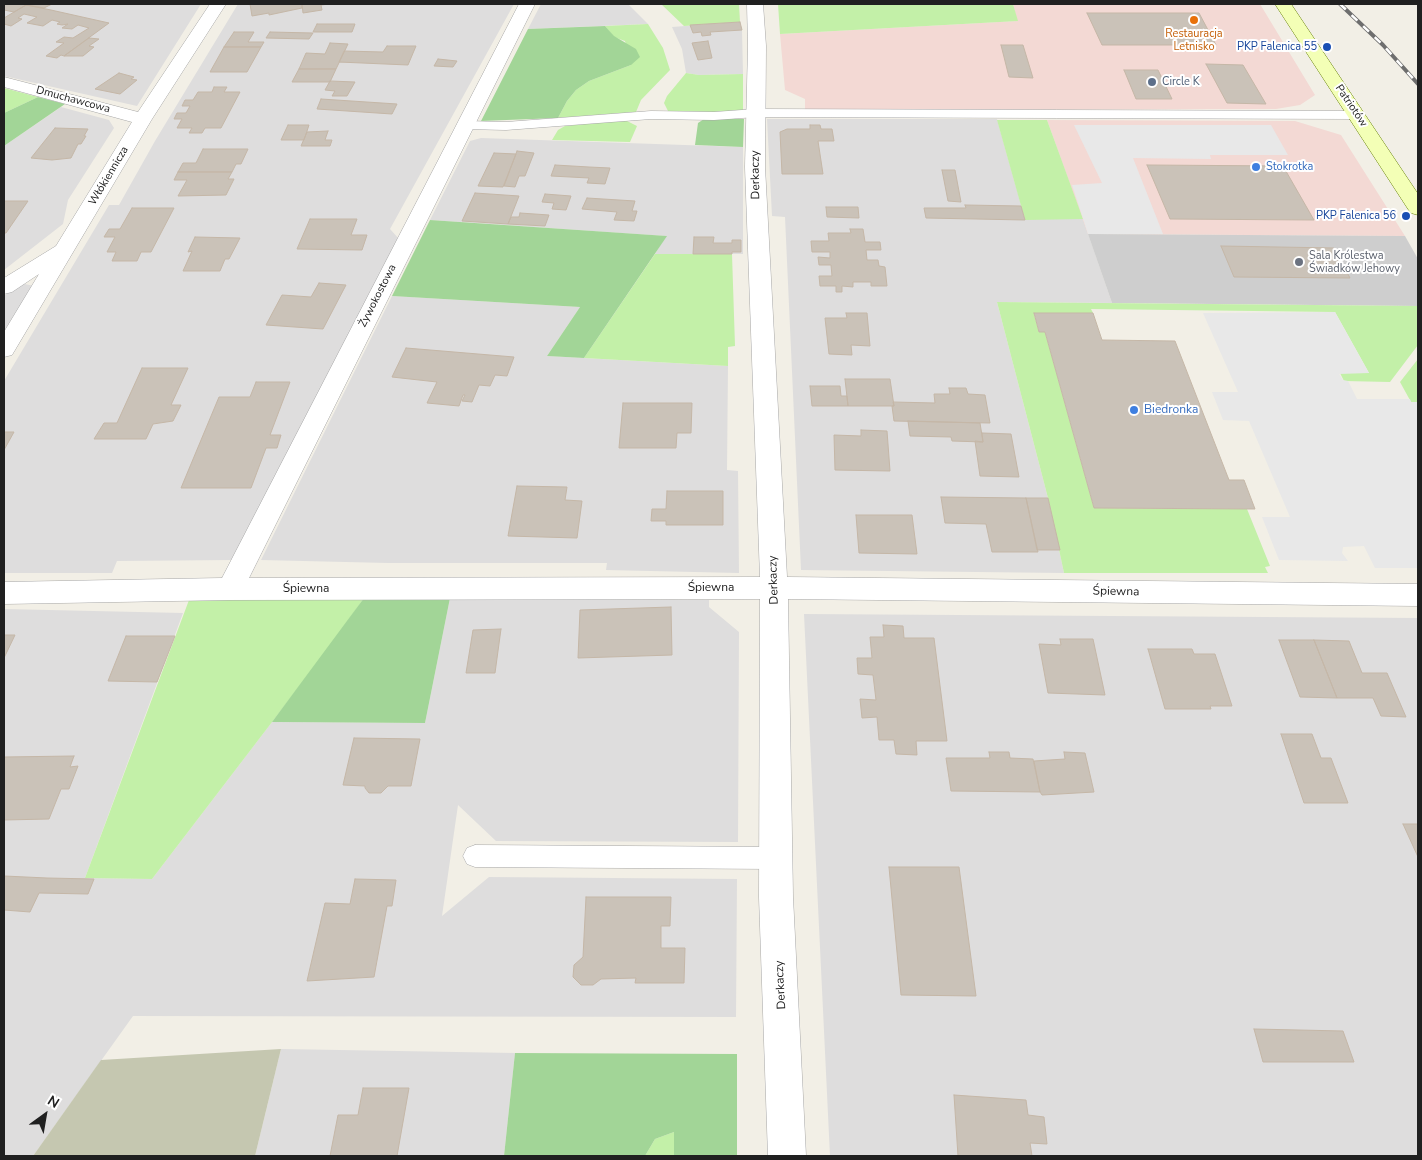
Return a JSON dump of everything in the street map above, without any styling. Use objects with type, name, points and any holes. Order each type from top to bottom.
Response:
[{"type":"main road","name":"Patriotów","points":[[1283,4],[1358,115],[1418,209]]},
{"type":"street","name":"Włókiennicza","points":[[4,350],[143,119],[218,4]]},
{"type":"street","name":"Żywokostowa","points":[[230,589],[527,4]]},
{"type":"street","name":"Derkaczy","points":[[755,4],[757,46],[756,167],[774,588],[776,858],[787,1156]]},
{"type":"street","name":"Dmuchawcowa","points":[[4,82],[143,119]]},
{"type":"street","points":[[4,287],[66,247]]},
{"type":"street","name":"Śpiewna","points":[[4,593],[230,589],[774,588],[1418,595]]},
{"type":"lane","points":[[465,125],[506,126],[651,115],[714,116],[756,113],[1358,115]]},
{"type":"lane","points":[[475,856],[776,858]]},
{"type":"shaded area","points":[[4,4],[201,4],[137,106],[4,76]]},
{"type":"shaded area","points":[[238,4],[514,4],[390,229],[399,239],[232,560],[117,561],[112,573],[4,573],[4,381],[109,205],[119,205],[155,141]]},
{"type":"shaded area","points":[[541,4],[628,4],[648,24],[528,29]]},
{"type":"shaded area","points":[[1013,4],[1260,4],[1315,95],[1300,105],[1276,109],[805,110],[805,99],[785,90],[780,34],[1017,21]]},
{"type":"shaded area","points":[[740,22],[742,30],[743,74],[699,75],[686,73],[682,49],[672,27]]},
{"type":"shaded area","points":[[61,107],[109,120],[114,128],[68,200],[63,224],[4,270],[4,146]]},
{"type":"shaded area","points":[[767,119],[997,119],[1025,219],[1083,219],[1112,303],[997,302],[1048,498],[1064,573],[801,570],[785,217],[772,216]]},
{"type":"shaded area","points":[[1047,120],[1295,121],[1341,135],[1405,236],[1088,234]]},
{"type":"shaded area","points":[[1074,125],[1271,125],[1288,155],[1210,155],[1211,159],[1133,158],[1163,234],[1088,234],[1072,185],[1102,183]]},
{"type":"shaded area","points":[[481,138],[743,147],[743,254],[655,254],[666,236],[430,220],[470,141]]},
{"type":"shaded area","points":[[1088,234],[1405,236],[1418,259],[1418,306],[1112,303]]},
{"type":"shaded area","points":[[20,283],[34,286],[4,331],[4,296]]},
{"type":"shaded area","points":[[392,296],[580,307],[547,356],[728,366],[727,470],[738,471],[739,573],[606,570],[607,563],[388,563],[261,560]]},
{"type":"shaded area","points":[[1335,312],[1369,373],[1339,374],[1343,380],[1348,381],[1357,399],[1410,399],[1411,402],[1418,402],[1418,568],[1375,568],[1364,546],[1343,547],[1342,553],[1348,561],[1279,560],[1262,517],[1290,517],[1249,421],[1223,420],[1212,392],[1238,392],[1203,313]]},
{"type":"shaded area","points":[[450,598],[709,600],[709,607],[739,632],[738,842],[496,841],[458,805],[442,916],[489,877],[737,879],[736,1017],[133,1016],[33,1156],[4,1156],[4,609],[183,613],[85,878],[152,879],[272,722],[425,723]]},
{"type":"shaded area","points":[[804,614],[1418,618],[1418,1156],[830,1156]]},
{"type":"shaded area","points":[[281,1049],[515,1053],[504,1156],[255,1156]]},
{"type":"shaded area","points":[[281,1049],[255,1156],[33,1156],[101,1060]]},
{"type":"green space","points":[[661,4],[739,4],[740,22],[684,26]]},
{"type":"green space","points":[[778,4],[1013,4],[1018,21],[780,34]]},
{"type":"green space","points":[[648,24],[663,48],[670,70],[641,100],[636,112],[558,118],[567,101],[576,90],[589,81],[631,65],[625,41],[614,37],[605,26]]},
{"type":"green space","points":[[605,26],[614,36],[636,49],[640,57],[631,65],[589,81],[576,90],[567,101],[558,118],[481,121],[528,29]]},
{"type":"green space","points":[[686,73],[699,75],[743,74],[743,110],[710,113],[668,111],[664,103],[667,96]]},
{"type":"green space","points":[[4,88],[38,97],[4,113]]},
{"type":"green space","points":[[38,97],[65,104],[4,146],[4,113]]},
{"type":"green space","points":[[704,119],[744,119],[743,147],[695,145],[698,123]]},
{"type":"green space","points":[[997,120],[1047,120],[1083,219],[1025,220]]},
{"type":"green space","points":[[627,121],[637,126],[630,142],[552,140],[558,130],[565,126]]},
{"type":"green space","points":[[430,220],[667,236],[584,358],[547,356],[580,307],[392,296]]},
{"type":"green space","points":[[655,254],[732,254],[735,346],[728,347],[728,366],[584,358]]},
{"type":"green space","points":[[997,302],[1418,306],[1418,345],[1390,382],[1344,381],[1340,373],[1369,373],[1335,312],[1091,309],[1093,313],[1034,314],[1039,332],[1045,332],[1094,508],[1247,509],[1270,566],[1265,567],[1268,573],[1064,573],[1048,498]]},
{"type":"green space","points":[[1418,359],[1418,402],[1411,402],[1400,382]]},
{"type":"green space","points":[[364,598],[334,641],[152,879],[85,878],[189,600]]},
{"type":"green space","points":[[364,598],[450,598],[425,723],[272,722]]},
{"type":"green space","points":[[515,1053],[737,1054],[737,1156],[674,1156],[674,1132],[655,1139],[645,1156],[504,1156]]},
{"type":"green space","points":[[674,1132],[674,1156],[645,1156],[655,1139]]},
{"type":"building","points":[[4,4],[26,5],[14,12],[4,10]]},
{"type":"building","points":[[21,4],[52,4],[44,8]]},
{"type":"building","points":[[250,4],[302,4],[302,8],[269,15],[269,13],[252,16]]},
{"type":"building","points":[[302,4],[329,4],[321,5],[322,10],[303,13]]},
{"type":"building","points":[[26,5],[109,23],[64,56],[61,55],[57,58],[46,56],[64,43],[56,42],[64,37],[73,38],[89,28],[78,25],[72,29],[62,28],[68,24],[57,24],[60,22],[52,20],[43,26],[27,23],[37,17],[24,14],[18,18],[22,19],[11,26],[4,24],[4,18]]},
{"type":"building","points":[[1087,13],[1199,13],[1216,45],[1102,45]]},
{"type":"building","points":[[740,22],[742,30],[710,32],[711,35],[702,36],[701,32],[693,33],[690,25]]},
{"type":"building","points":[[317,24],[355,24],[352,32],[313,32]]},
{"type":"building","points":[[234,32],[254,32],[248,42],[264,42],[261,47],[224,47]]},
{"type":"building","points":[[270,32],[313,33],[309,39],[266,38]]},
{"type":"building","points":[[89,38],[99,39],[89,46],[94,47],[83,56],[64,56]]},
{"type":"building","points":[[708,41],[712,58],[698,60],[692,43]]},
{"type":"building","points":[[330,43],[348,44],[336,69],[299,69],[306,53],[325,54]]},
{"type":"building","points":[[1001,45],[1023,45],[1033,78],[1009,77]]},
{"type":"building","points":[[387,46],[416,46],[408,65],[339,62],[344,51],[383,52]]},
{"type":"building","points":[[224,47],[261,47],[247,72],[210,72]]},
{"type":"building","points":[[438,59],[457,61],[453,67],[434,66]]},
{"type":"building","points":[[1206,64],[1243,65],[1266,104],[1227,103]]},
{"type":"building","points":[[299,69],[336,69],[330,82],[292,82]]},
{"type":"building","points":[[1124,70],[1158,70],[1172,99],[1136,99]]},
{"type":"building","points":[[119,73],[134,77],[131,79],[137,80],[120,94],[95,89]]},
{"type":"building","points":[[330,81],[355,82],[347,96],[332,96],[335,91],[325,90]]},
{"type":"building","points":[[214,87],[227,87],[224,92],[240,92],[221,128],[205,128],[202,133],[189,133],[192,128],[177,128],[182,119],[174,119],[177,113],[186,113],[190,106],[182,106],[185,100],[193,100],[198,92],[212,92]]},
{"type":"building","points":[[321,99],[397,104],[392,114],[317,109]]},
{"type":"building","points":[[288,125],[309,125],[304,140],[281,140]]},
{"type":"building","points":[[810,125],[820,125],[821,129],[832,129],[834,141],[818,141],[823,174],[782,174],[780,132],[787,129],[810,129]]},
{"type":"building","points":[[55,128],[88,129],[84,136],[86,136],[81,144],[78,144],[71,158],[52,160],[31,158]]},
{"type":"building","points":[[328,131],[325,140],[332,140],[330,146],[301,146],[307,132]]},
{"type":"building","points":[[203,149],[248,149],[241,164],[236,164],[232,172],[178,172],[183,163],[196,163]]},
{"type":"building","points":[[517,151],[534,153],[525,176],[519,176],[515,187],[504,186]]},
{"type":"building","points":[[494,153],[516,154],[503,187],[478,186]]},
{"type":"building","points":[[555,165],[610,168],[605,184],[587,183],[589,178],[551,176]]},
{"type":"building","points":[[1147,165],[1283,166],[1314,220],[1170,219]]},
{"type":"building","points":[[942,170],[955,170],[961,202],[948,201]]},
{"type":"building","points":[[178,172],[232,172],[228,179],[234,179],[226,195],[178,196],[187,180],[174,180]]},
{"type":"building","points":[[475,193],[519,196],[508,224],[462,221]]},
{"type":"building","points":[[545,194],[571,196],[566,210],[552,209],[554,203],[542,202]]},
{"type":"building","points":[[587,198],[635,201],[632,211],[637,211],[634,221],[614,220],[617,212],[582,209]]},
{"type":"building","points":[[4,201],[28,201],[6,233],[4,233]]},
{"type":"building","points":[[965,205],[1021,206],[1025,220],[926,218],[924,208],[966,208]]},
{"type":"building","points":[[826,207],[858,207],[859,218],[827,217]]},
{"type":"building","points":[[132,208],[174,208],[151,252],[141,252],[137,261],[112,261],[116,252],[107,252],[115,237],[104,237],[109,229],[120,229]]},
{"type":"building","points":[[520,213],[549,215],[545,226],[508,224],[511,217],[519,217]]},
{"type":"building","points":[[310,219],[357,219],[351,235],[367,235],[362,250],[297,249]]},
{"type":"building","points":[[850,229],[863,229],[865,242],[880,242],[881,250],[866,250],[867,260],[878,260],[879,266],[885,267],[887,286],[871,286],[871,282],[853,282],[853,287],[842,286],[842,292],[836,292],[836,286],[820,286],[819,276],[832,276],[831,265],[819,265],[818,257],[830,258],[830,252],[812,252],[811,241],[829,241],[828,233],[851,233]]},
{"type":"building","points":[[195,237],[240,238],[229,259],[225,259],[220,271],[183,271],[192,251],[188,252]]},
{"type":"building","points":[[694,237],[714,237],[713,243],[732,243],[732,240],[741,240],[741,252],[732,252],[732,254],[693,254]]},
{"type":"building","points":[[1221,246],[1334,248],[1350,278],[1234,277]]},
{"type":"building","points":[[319,283],[346,285],[323,329],[266,325],[282,295],[311,297]]},
{"type":"building","points":[[846,313],[867,313],[870,346],[851,345],[852,355],[829,354],[825,318],[847,318]]},
{"type":"building","name":"Biedronka","points":[[1034,313],[1093,313],[1102,340],[1175,341],[1229,480],[1244,480],[1255,509],[1094,508],[1045,332],[1039,332]]},
{"type":"building","points":[[406,348],[514,357],[507,376],[495,375],[490,386],[479,385],[472,402],[462,401],[465,395],[463,395],[459,406],[427,403],[437,382],[392,377]]},
{"type":"building","points":[[142,368],[188,368],[171,405],[181,405],[173,421],[153,424],[146,439],[94,439],[104,423],[117,423]]},
{"type":"building","points":[[845,379],[890,379],[894,406],[848,406]]},
{"type":"building","points":[[256,382],[290,382],[270,435],[281,435],[277,448],[266,448],[251,488],[181,488],[219,397],[250,397]]},
{"type":"building","points":[[810,386],[840,386],[841,396],[847,396],[848,406],[812,406]]},
{"type":"building","points":[[949,388],[966,388],[968,394],[985,395],[990,423],[894,421],[893,402],[935,403],[934,394],[950,394]]},
{"type":"building","points":[[623,403],[692,403],[691,433],[677,433],[676,448],[619,448]]},
{"type":"building","points":[[908,421],[980,423],[983,442],[952,441],[951,437],[910,436]]},
{"type":"building","points":[[861,430],[887,431],[890,471],[835,470],[834,435],[861,436]]},
{"type":"building","points":[[4,432],[14,432],[4,450]]},
{"type":"building","points":[[982,433],[1011,434],[1019,477],[980,476],[975,441],[983,442]]},
{"type":"building","points":[[517,486],[567,487],[565,500],[582,501],[577,538],[508,536]]},
{"type":"building","points":[[667,491],[723,491],[723,525],[666,525],[666,521],[651,521],[652,509],[666,509]]},
{"type":"building","points":[[941,497],[1026,498],[1038,552],[992,552],[986,524],[945,523]]},
{"type":"building","points":[[1026,498],[1048,498],[1060,550],[1037,550]]},
{"type":"building","points":[[856,515],[912,515],[917,554],[859,553]]},
{"type":"building","points":[[671,607],[672,655],[578,658],[580,610]]},
{"type":"building","points":[[883,625],[903,626],[904,638],[934,638],[947,741],[916,741],[917,755],[896,754],[894,740],[879,740],[877,717],[862,718],[860,699],[876,700],[873,675],[858,674],[857,658],[872,658],[870,637],[884,637]]},
{"type":"building","points":[[501,629],[495,673],[466,673],[473,630]]},
{"type":"building","points":[[4,635],[15,635],[4,658]]},
{"type":"building","points":[[126,636],[175,636],[157,682],[108,681]]},
{"type":"building","points":[[1060,639],[1093,639],[1105,695],[1048,693],[1039,644],[1061,645]]},
{"type":"building","points":[[1279,640],[1314,640],[1337,698],[1300,697]]},
{"type":"building","points":[[1314,640],[1349,641],[1362,673],[1387,673],[1406,717],[1381,716],[1373,698],[1337,698]]},
{"type":"building","points":[[1148,649],[1192,649],[1194,654],[1215,654],[1232,706],[1210,706],[1211,709],[1165,709]]},
{"type":"building","points":[[1281,734],[1312,734],[1321,758],[1331,758],[1348,803],[1304,803]]},
{"type":"building","points":[[354,738],[420,739],[411,786],[388,786],[381,793],[369,793],[365,786],[343,785]]},
{"type":"building","points":[[989,752],[1009,752],[1010,758],[1033,759],[1040,792],[951,791],[946,758],[990,758]]},
{"type":"building","points":[[1064,752],[1085,753],[1094,792],[1042,795],[1034,761],[1065,759]]},
{"type":"building","points":[[74,756],[70,767],[78,766],[69,789],[61,789],[49,819],[4,820],[4,757]]},
{"type":"building","points":[[1403,824],[1418,824],[1418,857]]},
{"type":"building","points":[[889,867],[959,867],[976,996],[901,995]]},
{"type":"building","points":[[4,876],[94,879],[88,894],[39,893],[30,912],[4,910]]},
{"type":"building","points":[[355,879],[396,880],[392,906],[387,906],[374,977],[307,981],[325,903],[350,904]]},
{"type":"building","points":[[586,897],[671,897],[670,926],[661,926],[661,948],[685,948],[684,983],[635,983],[636,978],[601,979],[593,985],[581,985],[573,977],[574,965],[583,957]]},
{"type":"building","points":[[1254,1029],[1343,1031],[1354,1062],[1263,1062]]},
{"type":"building","points":[[363,1088],[409,1088],[397,1156],[330,1156],[338,1115],[358,1115]]},
{"type":"building","points":[[954,1095],[1026,1100],[1028,1115],[1044,1117],[1047,1144],[1030,1143],[1032,1156],[958,1156]]},
{"type":"railway","points":[[1340,4],[1383,45],[1418,84]]},
{"type":"place","name":"Restauracja Letnisko","points":[[1194,20]]},
{"type":"place","name":"PKP Falenica 55","points":[[1327,47]]},
{"type":"place","name":"Circle K","points":[[1152,82]]},
{"type":"place","name":"Stokrotka","points":[[1256,167]]},
{"type":"place","name":"PKP Falenica 56","points":[[1406,216]]},
{"type":"place","name":"Sala Królestwa Świadków Jehowy","points":[[1299,262]]},
{"type":"place","name":"Biedronka","points":[[1134,410]]}]
